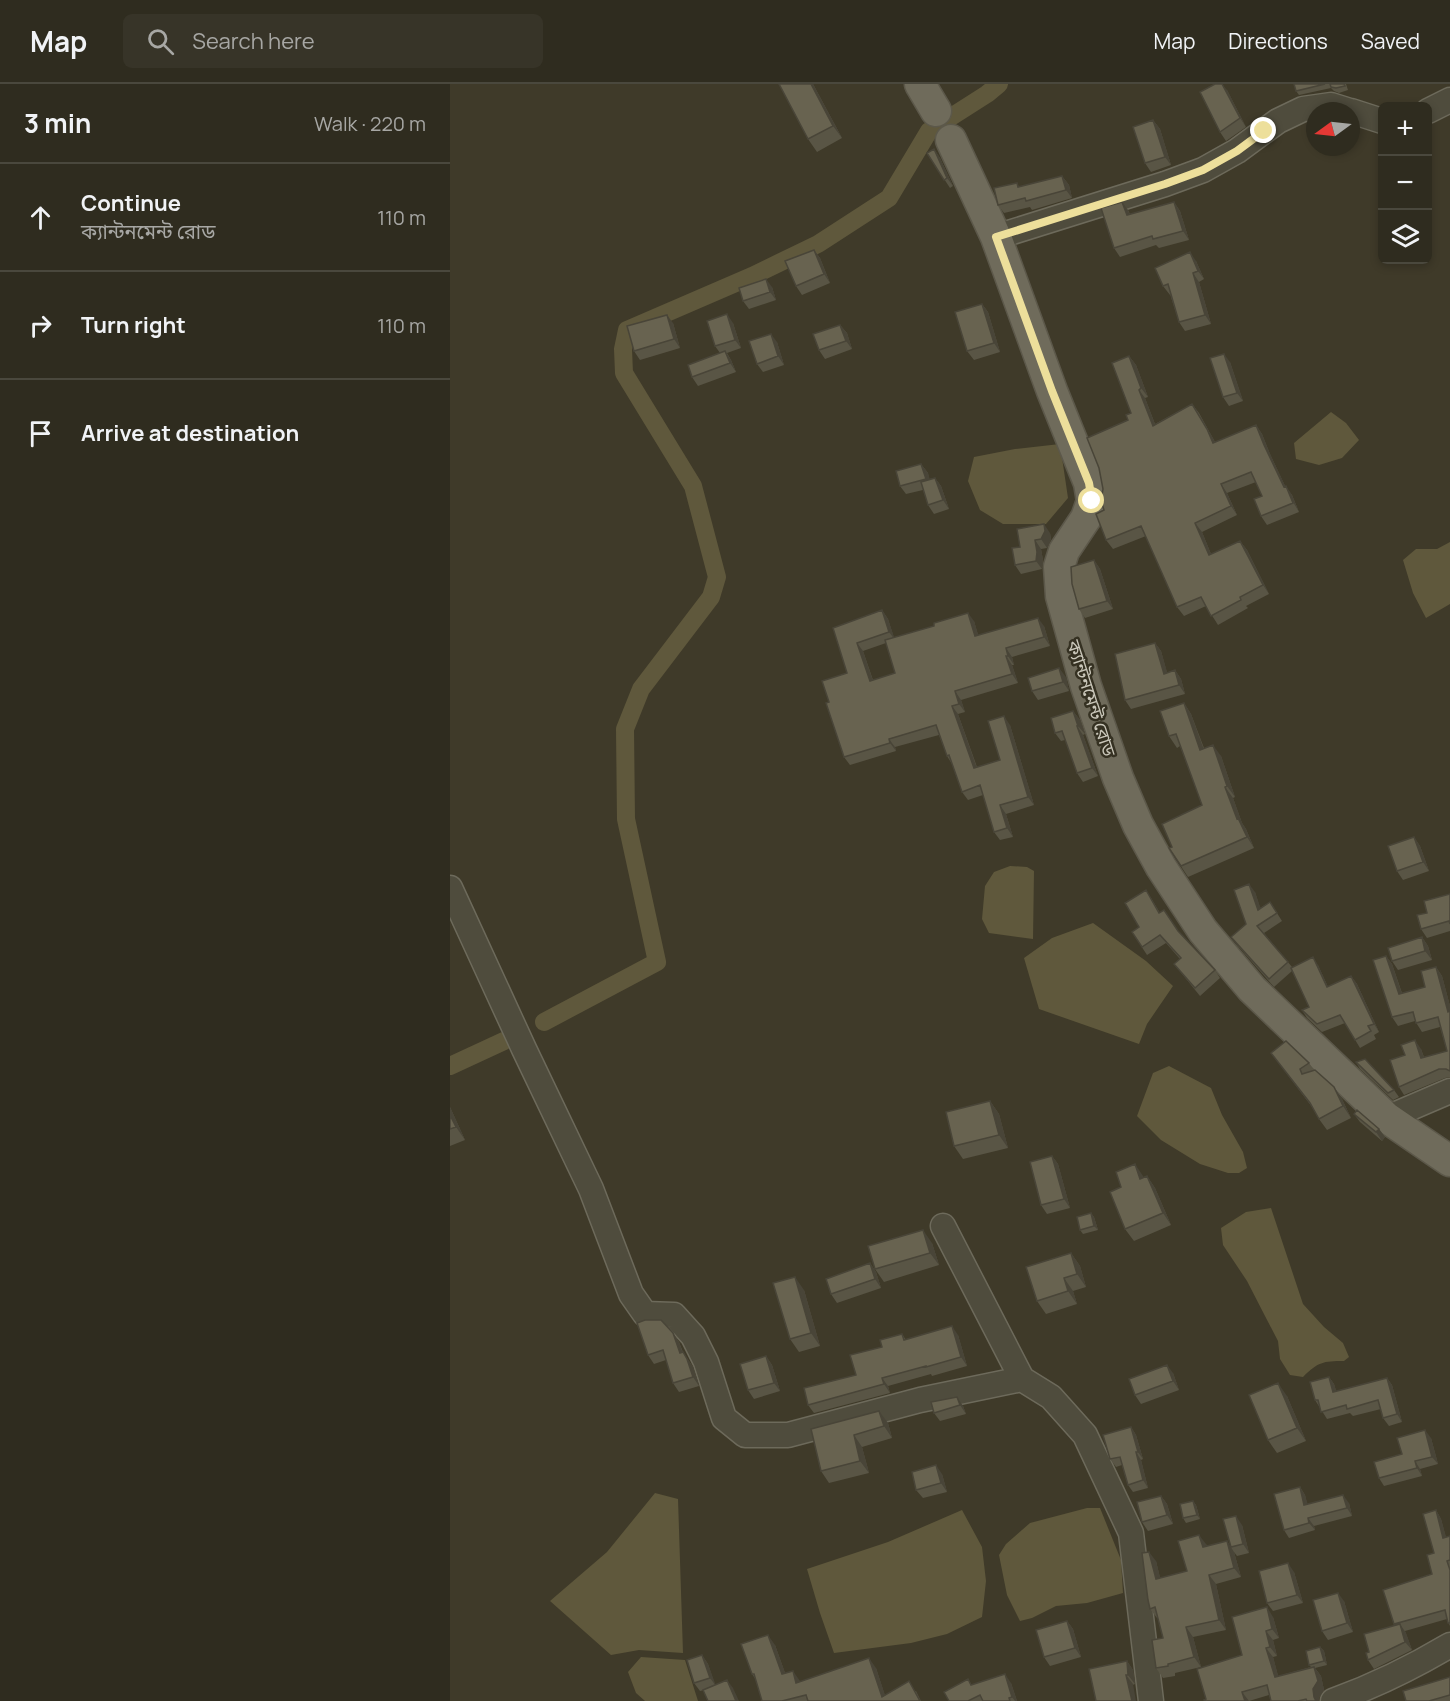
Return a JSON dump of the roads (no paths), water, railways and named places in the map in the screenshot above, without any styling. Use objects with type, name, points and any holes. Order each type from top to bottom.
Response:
[{"type":"main road","points":[[920,84],[936,111]]},
{"type":"main road","name":"ক্যান্টনমেন্ট রোড","points":[[951,140],[996,237],[1052,391],[1089,483],[1092,501],[1089,510],[1064,551],[1059,567],[1061,596],[1086,687],[1118,778],[1138,825],[1161,867],[1203,931],[1252,989],[1387,1119],[1450,1161]]},
{"type":"street","points":[[1432,109],[1450,100]]},
{"type":"street","points":[[996,237],[1203,170],[1237,151],[1278,121],[1306,109]]},
{"type":"street","points":[[1360,114],[1378,119]]},
{"type":"street","points":[[450,888],[591,1189],[631,1294],[645,1314],[674,1315],[693,1336],[706,1362],[724,1418],[745,1435],[788,1434],[920,1400],[1022,1379]]},
{"type":"street","points":[[1387,1119],[1450,1091]]},
{"type":"street","points":[[943,1226],[1022,1379],[1051,1397],[1085,1436],[1131,1533],[1151,1701]]},
{"type":"street","points":[[1333,1701],[1360,1692],[1414,1666],[1450,1645]]},
{"type":"waterway","points":[[544,1022],[657,962],[626,819],[625,729],[641,689],[711,597],[717,577],[693,486],[624,373],[623,349],[627,330],[752,276],[818,244],[889,198],[929,131],[999,84]]},
{"type":"waterway","points":[[450,1066],[504,1041]]}]
